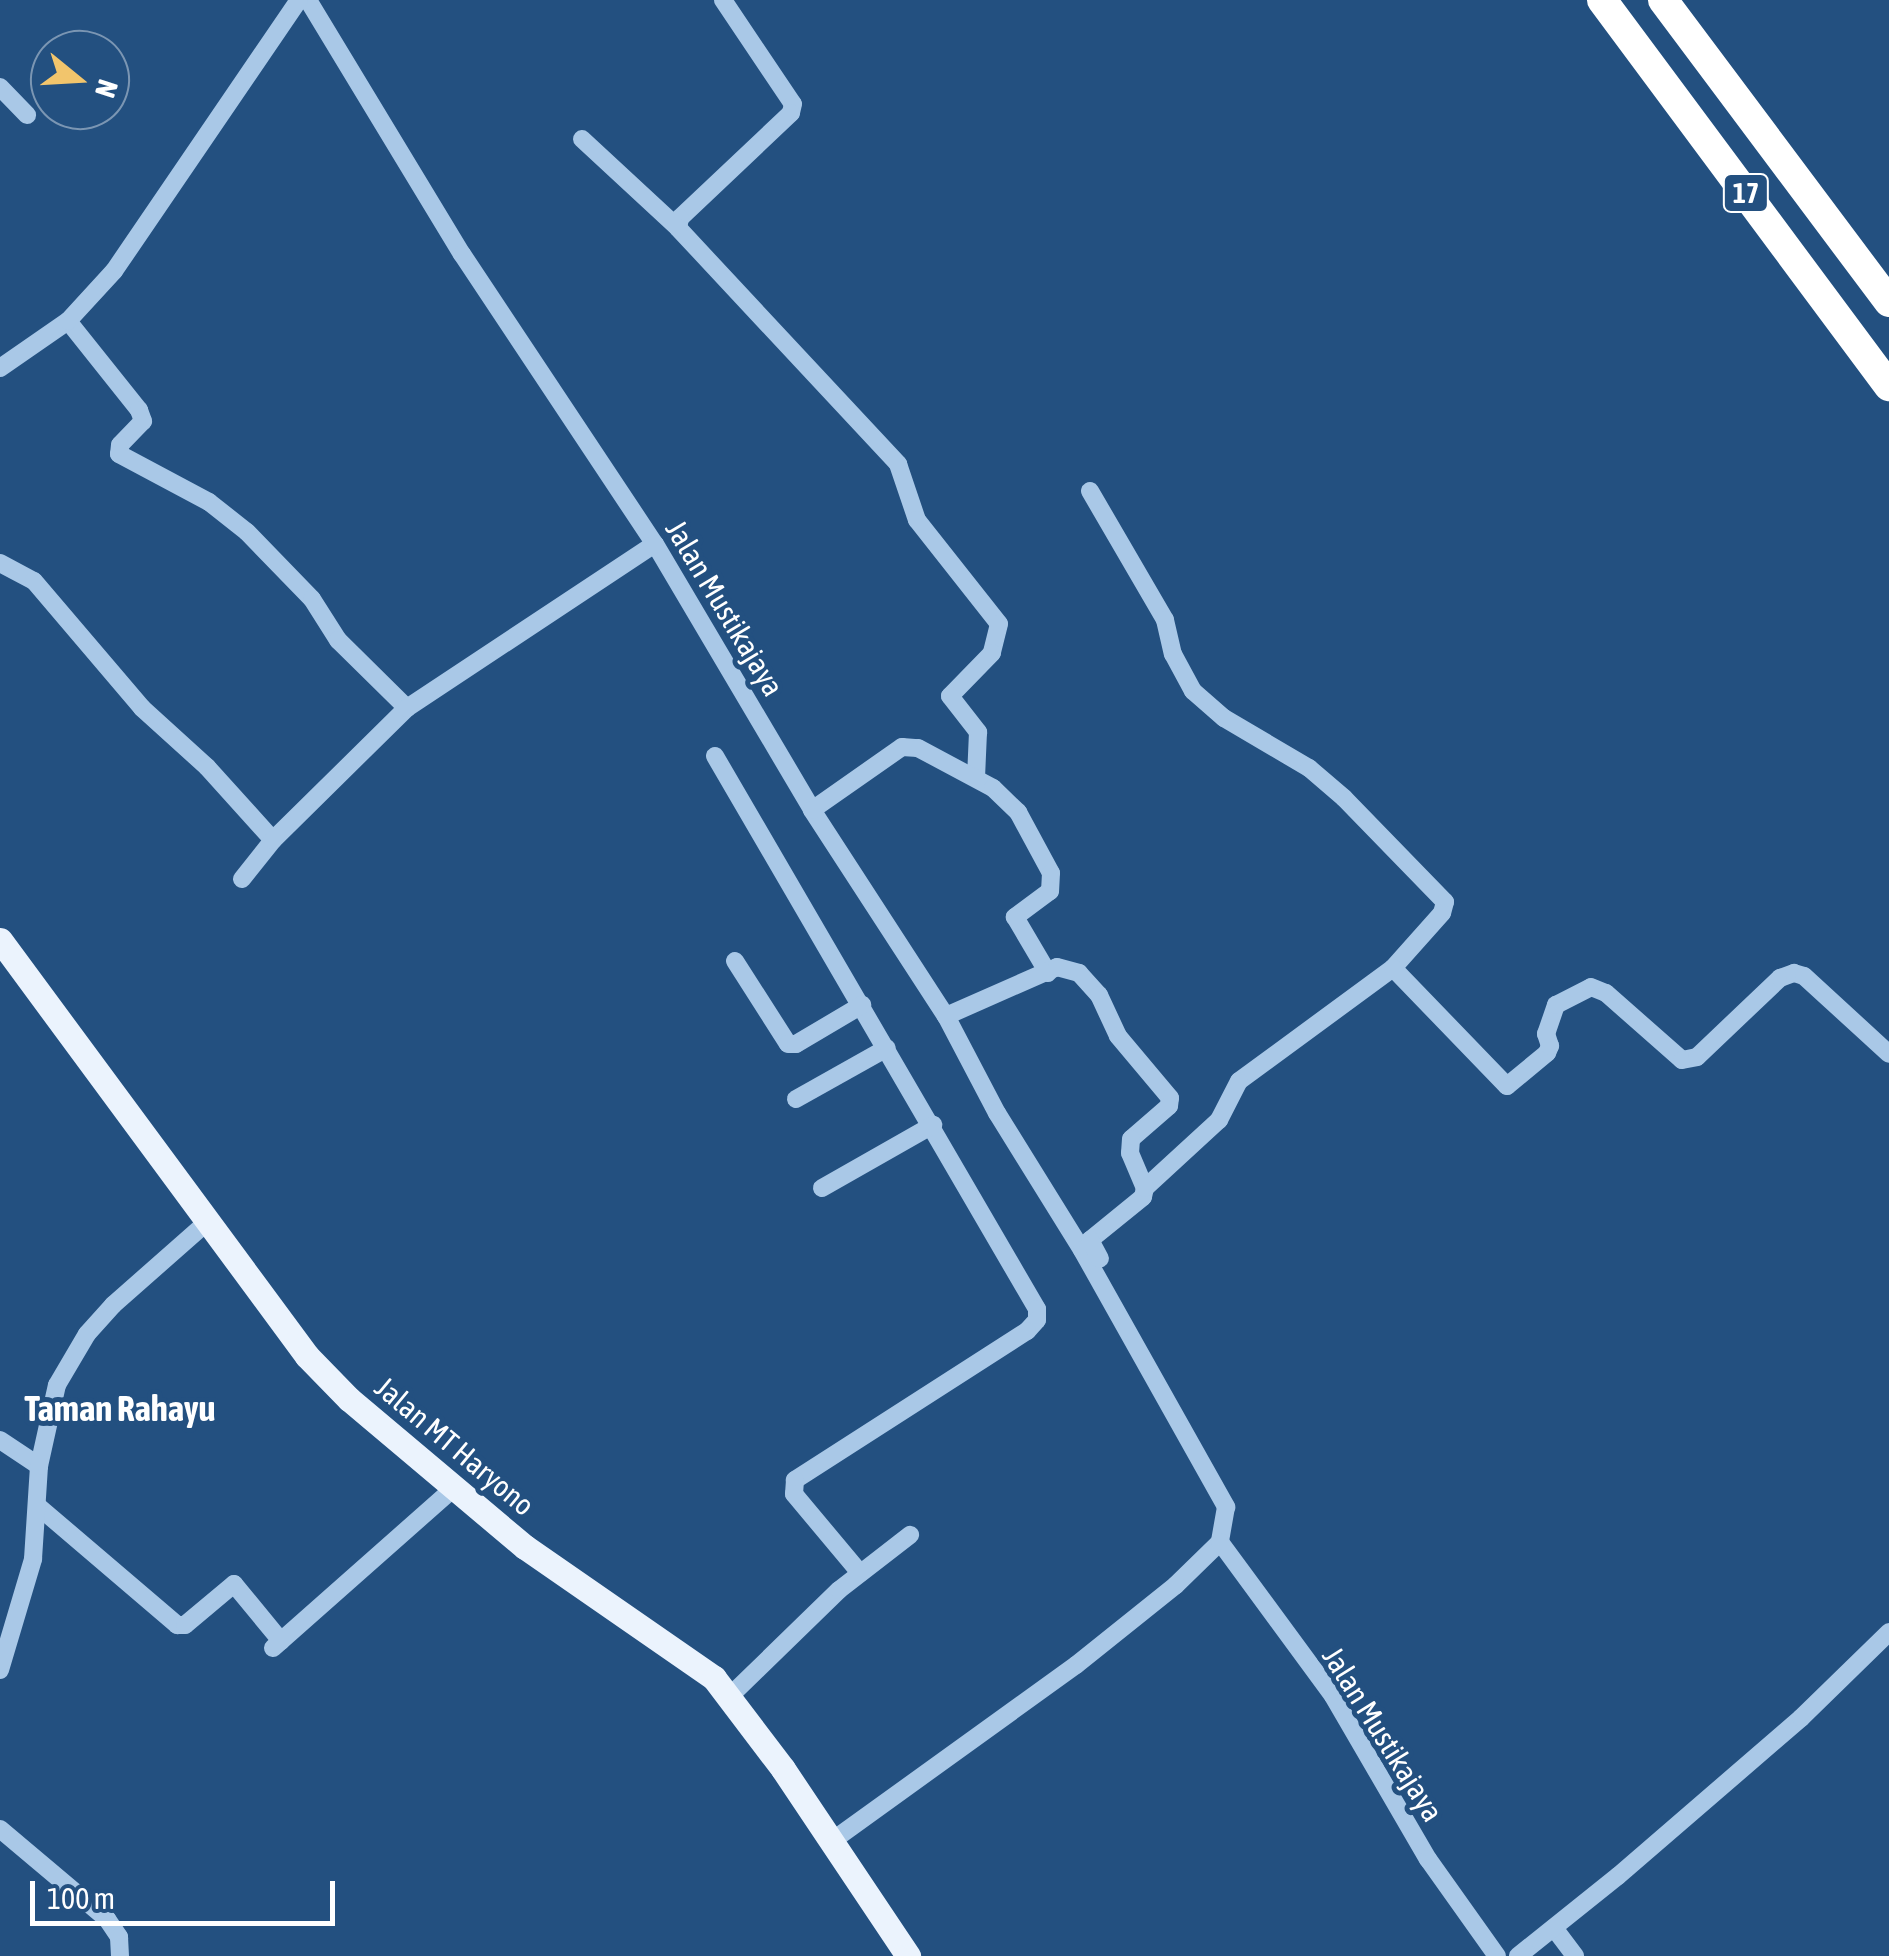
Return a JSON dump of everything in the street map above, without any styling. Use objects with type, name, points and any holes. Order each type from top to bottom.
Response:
[{"type":"highway","name":"17","points":[[1602,0],[1889,386]]},
{"type":"highway","name":"17","points":[[1663,0],[1889,302]]},
{"type":"main road","name":"Jalan MT Haryono","points":[[0,940],[206,1223],[326,1376],[536,1556],[714,1678],[908,1956]]},
{"type":"street","points":[[0,368],[68,322],[114,271],[299,0]]},
{"type":"street","name":"Jalan Mustikajaya","points":[[308,0],[462,254],[656,544],[812,810],[946,1016],[996,1113],[1082,1250],[1208,1469],[1226,1507],[1226,1521]]},
{"type":"street","points":[[678,228],[680,218],[791,113],[793,104],[722,0]]},
{"type":"street","points":[[1,92],[26,115]]},
{"type":"street","points":[[582,139],[678,228],[898,464],[916,520],[999,624],[992,653],[950,696],[978,732],[976,778]]},
{"type":"street","points":[[68,322],[139,410],[143,421],[120,445],[119,454],[230,517],[280,562],[312,599],[338,640],[407,708]]},
{"type":"street","points":[[1090,491],[1165,620],[1173,654],[1193,692],[1224,718],[1321,778],[1443,899],[1442,913],[1393,968],[1239,1080],[1227,1111],[1144,1188]]},
{"type":"street","points":[[242,879],[273,840],[407,708],[656,544]]},
{"type":"street","points":[[0,563],[34,580],[142,708],[207,767],[273,840]]},
{"type":"street","points":[[812,810],[902,748],[918,748],[938,762],[976,778],[1018,812],[1051,872],[1050,891],[1015,916],[1048,973]]},
{"type":"street","points":[[714,756],[933,1125],[1038,1314],[1027,1330],[796,1480],[794,1494],[860,1574]]},
{"type":"street","points":[[735,961],[788,1044],[862,1006]]},
{"type":"street","points":[[831,1842],[1128,1626],[1220,1542],[1233,1503],[1090,1240],[1143,1198],[1144,1188],[1129,1145],[1135,1133],[1169,1106],[1170,1098],[1113,1028],[1099,995],[1086,980],[1063,967],[946,1016]]},
{"type":"street","points":[[1393,968],[1507,1086],[1547,1053],[1550,1046],[1546,1034],[1556,1005],[1596,987],[1682,1060],[1704,1051],[1780,978],[1794,972],[1804,976],[1889,1054]]},
{"type":"street","points":[[796,1099],[888,1048]]},
{"type":"street","points":[[822,1188],[933,1125]]},
{"type":"street","points":[[2,1656],[33,1560],[44,1425],[57,1386],[87,1334],[113,1304],[206,1223]]},
{"type":"street","points":[[0,1440],[39,1466]]},
{"type":"street","points":[[39,1507],[177,1625],[185,1625],[234,1584],[277,1644],[455,1487]]},
{"type":"street","points":[[730,1696],[860,1574],[910,1534]]},
{"type":"street","name":"Jalan Mustikajaya","points":[[1220,1542],[1333,1696],[1428,1858],[1497,1956]]},
{"type":"street","points":[[1518,1956],[1801,1718],[1889,1632]]},
{"type":"street","points":[[0,1829],[107,1919],[119,1937],[120,1956]]},
{"type":"street","points":[[1554,1928],[1575,1956]]},
{"type":"district","name":"Taman Rahayu","points":[[120,1408]]}]
